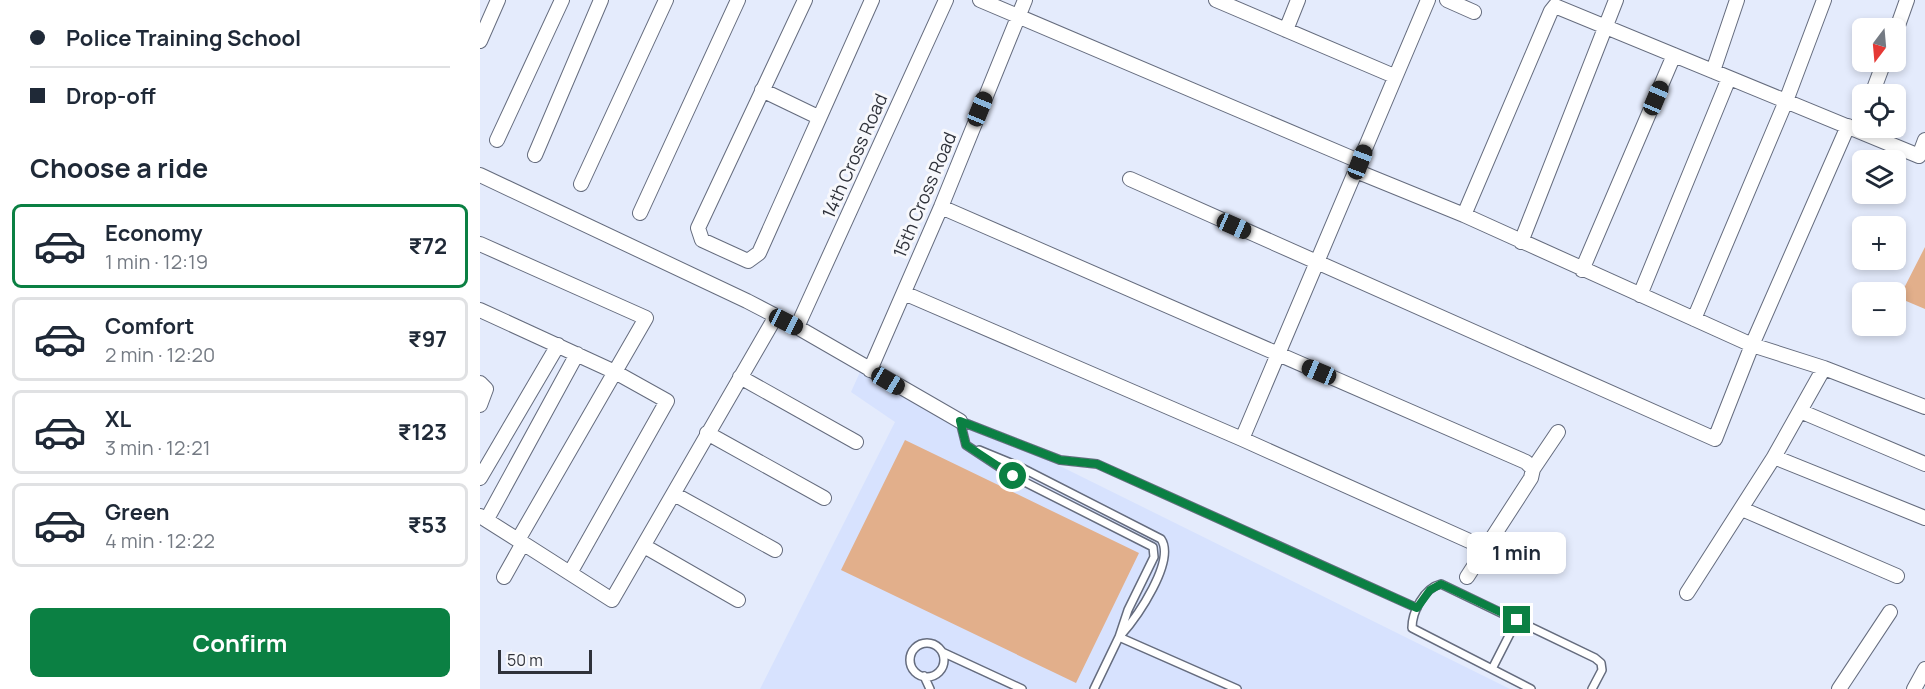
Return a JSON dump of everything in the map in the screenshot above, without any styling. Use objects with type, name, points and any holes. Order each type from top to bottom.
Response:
[{"type":"street","points":[[480,41],[498,0]]},
{"type":"street","points":[[497,140],[562,0]]},
{"type":"street","points":[[535,154],[601,0]]},
{"type":"street","points":[[581,184],[666,0]]},
{"type":"street","points":[[640,213],[738,0]]},
{"type":"street","points":[[805,0],[698,228],[702,240],[748,261],[759,253],[872,0]]},
{"type":"street","name":"14th Cross Road","points":[[797,327],[946,0]]},
{"type":"street","points":[[980,0],[1752,345],[1824,368],[1925,407]]},
{"type":"street","name":"15th Cross Road","points":[[870,370],[941,207],[1024,0]]},
{"type":"street","points":[[1216,0],[1394,76]]},
{"type":"street","points":[[1286,30],[1298,0]]},
{"type":"street","points":[[1242,439],[1428,0]]},
{"type":"street","points":[[1447,0],[1474,12]]},
{"type":"street","points":[[1521,242],[1616,0]]},
{"type":"street","points":[[1713,71],[1737,0]]},
{"type":"street","points":[[1694,320],[1786,101],[1824,0]]},
{"type":"street","points":[[1901,18],[1907,0]]},
{"type":"street","points":[[1464,215],[1555,6],[1786,101],[1852,124]]},
{"type":"street","points":[[1582,270],[1674,55]]},
{"type":"street","points":[[1640,295],[1729,78]]},
{"type":"street","points":[[762,90],[818,117]]},
{"type":"street","points":[[1130,179],[1715,439],[1752,345],[1852,133]]},
{"type":"street","points":[[1882,138],[1919,156],[1925,140]]},
{"type":"street","points":[[480,175],[663,260],[776,316],[960,421]]},
{"type":"street","points":[[941,207],[1526,462],[1533,469]]},
{"type":"street","points":[[480,244],[646,318],[521,541],[504,576]]},
{"type":"street","points":[[904,293],[1242,439],[1485,548]]},
{"type":"street","points":[[480,310],[615,372],[667,401],[570,573]]},
{"type":"street","points":[[577,354],[483,518],[612,600],[776,316]]},
{"type":"street","points":[[480,478],[558,345]]},
{"type":"street","points":[[1687,593],[1774,457],[1824,368]]},
{"type":"street","points":[[740,377],[856,442]]},
{"type":"street","points":[[480,383],[486,389],[480,405]]},
{"type":"street","points":[[1800,411],[1925,464]]},
{"type":"street","points":[[1467,577],[1558,432]]},
{"type":"street","points":[[708,434],[824,498]]},
{"type":"street","points":[[1774,457],[1925,518]]},
{"type":"street","points":[[674,494],[775,550]]},
{"type":"street","points":[[1742,509],[1898,576]]},
{"type":"street","points":[[644,546],[738,600]]},
{"type":"street","points":[[1839,689],[1890,612]]},
{"type":"street","points":[[1914,689],[1925,669]]},
{"type":"lane","points":[[960,421],[966,445],[1013,476],[1153,547],[1154,557],[1094,689]]},
{"type":"lane","points":[[960,421],[1060,460],[1097,464],[1417,608]]},
{"type":"lane","points":[[966,445],[1018,466],[1161,539],[1166,549],[1164,561],[1138,616],[1119,637]]},
{"type":"lane","points":[[1531,689],[1412,628],[1417,608],[1430,590],[1441,584],[1601,663],[1602,670],[1592,689]]},
{"type":"lane","points":[[1492,669],[1517,620]]},
{"type":"lane","points":[[1119,637],[1237,689]]},
{"type":"lane","points":[[930,689],[924,676],[911,666],[914,650],[929,643],[942,652],[1022,689]]},
{"type":"lane","points":[[924,676],[939,672],[944,663],[942,652]]},
{"type":"shaded area","points":[[1925,247],[1925,309],[1906,301],[1906,284]]},
{"type":"shaded area","points":[[865,361],[929,401],[1510,689],[760,689],[895,422],[851,392]]},
{"type":"shaded area","points":[[905,440],[1139,553],[1076,683],[841,570]]},
{"type":"route","points":[[1013,476],[966,445],[960,421],[1060,460],[1097,464],[1417,608],[1430,590],[1441,584],[1517,620]]}]
